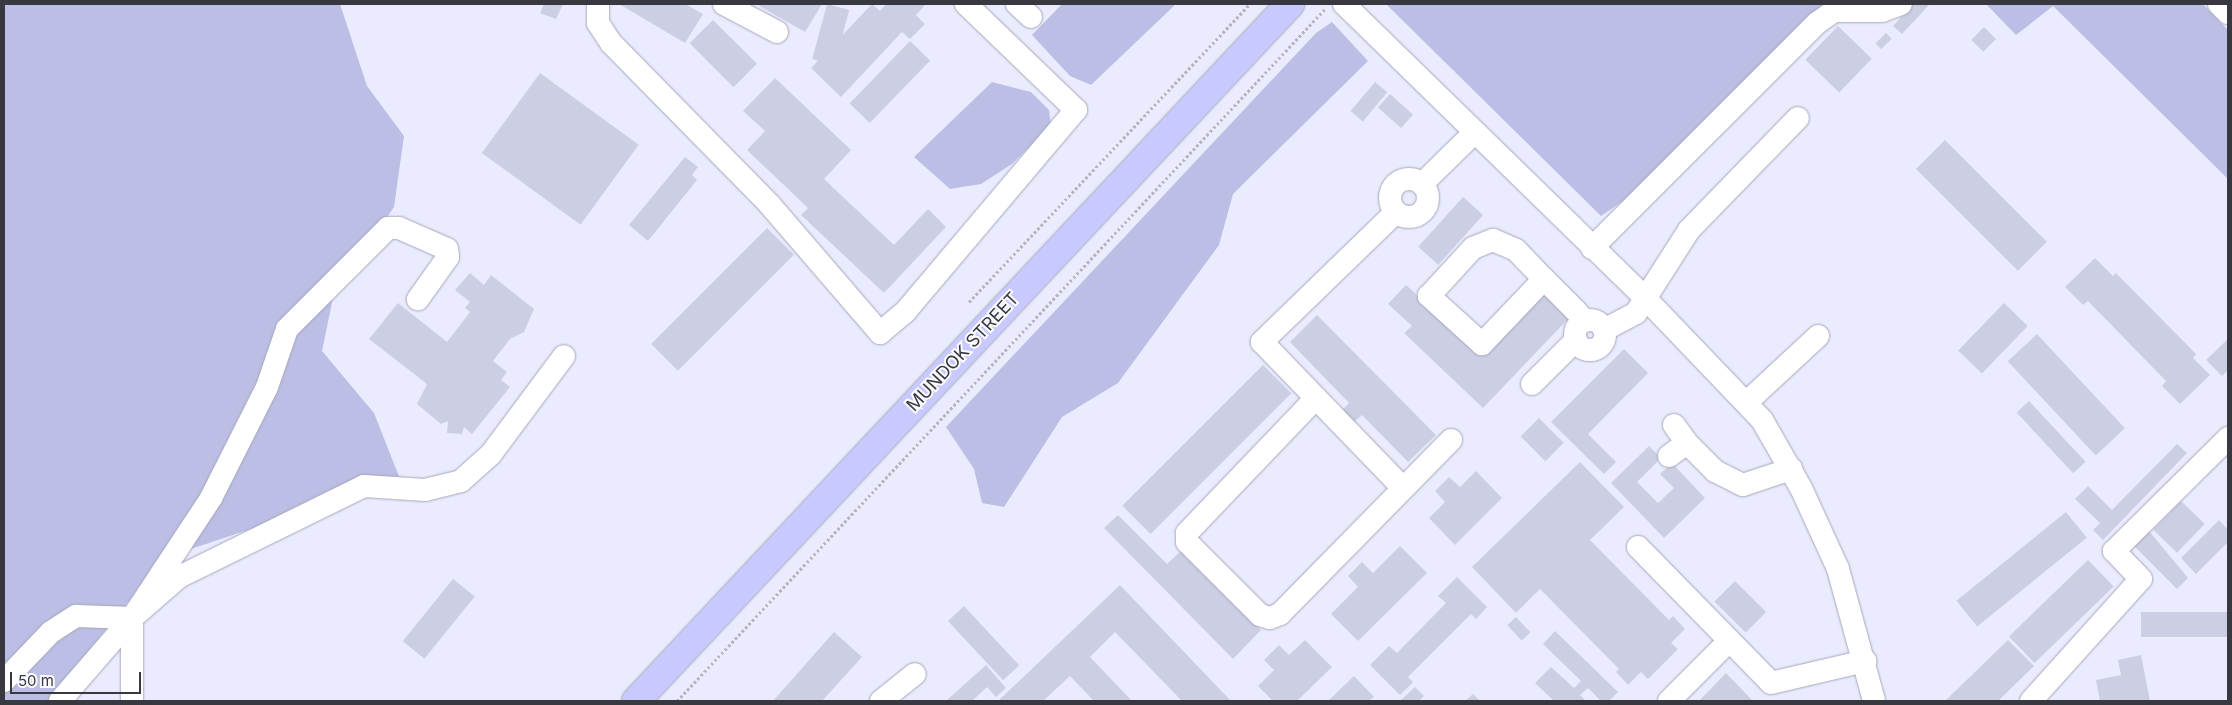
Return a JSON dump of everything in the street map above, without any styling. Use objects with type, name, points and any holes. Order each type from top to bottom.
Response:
[{"type":"main road","name":"MUNDOK STREET","points":[[636,701],[1290,4]]},
{"type":"street","points":[[598,4],[598,22],[612,43],[770,205],[880,333],[905,312],[1076,110],[966,4]]},
{"type":"street","points":[[724,4],[777,32]]},
{"type":"street","points":[[1344,4],[1647,300],[1747,402],[1791,469],[1838,570],[1865,661],[1874,701]]},
{"type":"street","points":[[1592,248],[1817,23],[1834,11],[1882,11],[1901,4]]},
{"type":"street","points":[[2219,4],[2228,13]]},
{"type":"street","points":[[1532,384],[1589,331],[1627,320],[1647,300],[1689,230],[1798,118]]},
{"type":"street","points":[[1402,487],[1262,342],[1396,212],[1390,194],[1398,183],[1410,179],[1422,184],[1475,132]]},
{"type":"street","points":[[60,701],[132,618],[211,498],[267,387],[286,329],[388,228],[399,228],[447,249],[448,257],[418,299]]},
{"type":"street","points":[[1544,279],[1482,344],[1429,296],[1473,248],[1494,240],[1516,250],[1544,279],[1589,331]]},
{"type":"street","points":[[1747,402],[1818,336]]},
{"type":"street","points":[[4,681],[51,632],[76,616],[132,618],[179,577],[340,494],[364,486],[425,490],[460,481],[490,454],[564,356]]},
{"type":"street","points":[[1316,398],[1192,523],[1187,542],[1260,615],[1270,618],[1280,614],[1402,487],[1451,440]]},
{"type":"street","points":[[2031,701],[2141,579],[2114,551],[2228,438]]},
{"type":"street","points":[[1676,441],[1730,482],[1743,485],[1791,469]]},
{"type":"street","points":[[1638,547],[1727,643],[1770,683],[1865,661]]},
{"type":"street","points":[[132,618],[132,701]]},
{"type":"street","points":[[1668,701],[1727,643]]},
{"type":"street","points":[[881,701],[915,674]]},
{"type":"path","points":[[969,302],[1250,4]]},
{"type":"path","points":[[677,701],[1329,4]]},
{"type":"shaded area","points":[[4,4],[340,4],[367,86],[404,136],[394,207],[334,293],[322,351],[374,413],[400,479],[164,558],[48,701],[4,701]]},
{"type":"shaded area","points":[[1062,4],[1176,4],[1091,85],[1070,76],[1032,35]]},
{"type":"shaded area","points":[[1386,4],[1823,4],[1623,201],[1601,216]]},
{"type":"shaded area","points":[[1986,4],[2203,4],[2228,30],[2228,179],[2053,6],[2016,35]]},
{"type":"shaded area","points":[[1332,22],[1368,61],[1233,194],[1219,245],[1118,383],[1062,417],[1004,507],[982,503],[974,469],[946,427],[1316,33]]},
{"type":"shaded area","points":[[992,82],[1031,92],[1049,110],[1051,126],[1012,164],[981,184],[950,189],[914,157]]},
{"type":"building","points":[[544,4],[563,4],[556,19],[540,13]]},
{"type":"building","points":[[619,4],[685,4],[703,14],[685,43]]},
{"type":"building","points":[[756,4],[822,4],[805,32]]},
{"type":"building","points":[[827,4],[849,10],[834,65],[812,59]]},
{"type":"building","points":[[872,4],[880,11],[886,4],[926,4],[916,15],[925,24],[910,39],[902,32],[841,97],[811,68]]},
{"type":"building","points":[[1913,4],[1930,4],[1902,34],[1893,26]]},
{"type":"building","points":[[713,20],[757,64],[734,87],[690,43]]},
{"type":"building","points":[[1838,26],[1872,59],[1839,92],[1805,60]]},
{"type":"building","points":[[1984,27],[1996,39],[1983,52],[1971,40]]},
{"type":"building","points":[[1886,33],[1892,39],[1881,49],[1875,44]]},
{"type":"building","points":[[910,41],[930,60],[870,123],[850,104]]},
{"type":"building","points":[[540,73],[639,145],[581,225],[482,153]]},
{"type":"building","points":[[775,78],[851,150],[824,179],[894,245],[928,209],[946,227],[884,293],[801,215],[808,208],[747,150],[765,131],[743,111]]},
{"type":"building","points":[[1375,82],[1387,92],[1363,121],[1351,111]]},
{"type":"building","points":[[1390,94],[1413,115],[1401,128],[1378,107]]},
{"type":"building","points":[[1945,140],[2047,242],[2018,271],[1916,169]]},
{"type":"building","points":[[685,157],[698,167],[692,175],[697,180],[648,241],[629,225]]},
{"type":"building","points":[[1463,197],[1483,215],[1438,265],[1418,247]]},
{"type":"building","points":[[767,228],[794,255],[678,371],[651,344]]},
{"type":"building","points":[[2095,258],[2113,276],[2116,273],[2196,354],[2193,358],[2210,375],[2180,404],[2162,386],[2166,381],[2088,301],[2083,305],[2065,287]]},
{"type":"building","points":[[470,273],[484,285],[491,275],[534,309],[524,332],[510,339],[493,361],[507,372],[501,380],[510,387],[472,434],[464,427],[462,434],[447,433],[448,421],[441,424],[417,404],[427,384],[369,339],[398,303],[447,342],[470,312],[465,308],[470,302],[455,290]]},
{"type":"building","points":[[1406,285],[1479,353],[1540,289],[1570,317],[1483,408],[1404,333],[1412,326],[1388,304]]},
{"type":"building","points":[[2004,303],[2028,326],[1982,373],[1958,350]]},
{"type":"building","points":[[1317,315],[1436,435],[1408,462],[1362,415],[1351,425],[1339,413],[1349,403],[1290,342]]},
{"type":"building","points":[[2037,334],[2125,428],[2096,456],[2008,361]]},
{"type":"building","points":[[2228,339],[2228,370],[2222,376],[2206,360]]},
{"type":"building","points":[[1624,349],[1648,373],[1588,434],[1616,462],[1604,474],[1551,422]]},
{"type":"building","points":[[1263,365],[1291,393],[1151,534],[1122,506]]},
{"type":"building","points":[[2029,401],[2086,462],[2073,473],[2017,413]]},
{"type":"building","points":[[1539,418],[1564,443],[1545,461],[1521,436]]},
{"type":"building","points":[[2177,444],[2187,453],[2103,540],[2093,530],[2100,523],[2075,499],[2088,486],[2112,510]]},
{"type":"building","points":[[1649,446],[1661,458],[1637,482],[1658,503],[1674,488],[1660,474],[1672,463],[1705,498],[1664,538],[1611,483]]},
{"type":"building","points":[[1580,462],[1624,507],[1590,540],[1669,620],[1673,616],[1685,629],[1671,643],[1678,649],[1648,679],[1641,672],[1628,685],[1616,672],[1619,669],[1540,589],[1516,613],[1472,567]]},
{"type":"building","points":[[1476,471],[1502,498],[1455,545],[1429,518],[1445,502],[1435,491],[1449,477],[1460,487]]},
{"type":"building","points":[[2181,501],[2205,524],[2177,553],[2153,530]]},
{"type":"building","points":[[2066,512],[2087,538],[1977,626],[1956,601]]},
{"type":"building","points":[[1118,515],[1167,564],[1182,550],[1261,630],[1233,659],[1104,528]]},
{"type":"building","points":[[2219,520],[2228,530],[2228,542],[2196,574],[2181,558]]},
{"type":"building","points":[[2149,531],[2188,578],[2177,589],[2134,546]]},
{"type":"building","points":[[1400,546],[1427,573],[1358,641],[1331,614],[1358,587],[1348,576],[1362,562],[1373,573]]},
{"type":"building","points":[[2088,560],[2114,587],[2035,663],[2009,636]]},
{"type":"building","points":[[1457,577],[1487,607],[1476,619],[1471,614],[1408,677],[1413,682],[1400,695],[1370,665],[1389,646],[1397,653],[1446,603],[1438,596]]},
{"type":"building","points":[[453,579],[475,597],[424,659],[403,641]]},
{"type":"building","points":[[1735,581],[1766,612],[1746,633],[1714,602]]},
{"type":"building","points":[[1120,585],[1231,701],[1182,701],[1115,632],[1090,657],[1132,701],[1094,701],[1070,676],[1043,701],[998,701]]},
{"type":"building","points":[[964,606],[1019,665],[1003,680],[948,621]]},
{"type":"building","points":[[2141,612],[2228,612],[2228,637],[2141,637]]},
{"type":"building","points":[[1516,617],[1530,632],[1522,641],[1507,625]]},
{"type":"building","points":[[1555,631],[1618,692],[1609,701],[1601,701],[1588,688],[1580,695],[1586,701],[1554,701],[1535,683],[1551,667],[1574,688],[1581,681],[1543,644]]},
{"type":"building","points":[[834,632],[862,657],[822,701],[773,701]]},
{"type":"building","points":[[1305,640],[1332,667],[1297,701],[1273,701],[1258,686],[1274,670],[1264,660],[1279,645],[1289,655]]},
{"type":"building","points":[[2008,640],[2034,666],[1998,701],[1945,701]]},
{"type":"building","points":[[2141,655],[2150,701],[2100,701],[2096,680],[2121,675],[2118,660]]},
{"type":"building","points":[[986,665],[1006,688],[996,697],[987,687],[972,701],[946,701]]},
{"type":"building","points":[[1726,673],[1753,701],[1699,701]]},
{"type":"building","points":[[1354,676],[1374,697],[1369,701],[1328,701]]},
{"type":"building","points":[[1415,687],[1424,696],[1419,701],[1400,701]]},
{"type":"building","points":[[1473,694],[1480,701],[1465,701]]}]
